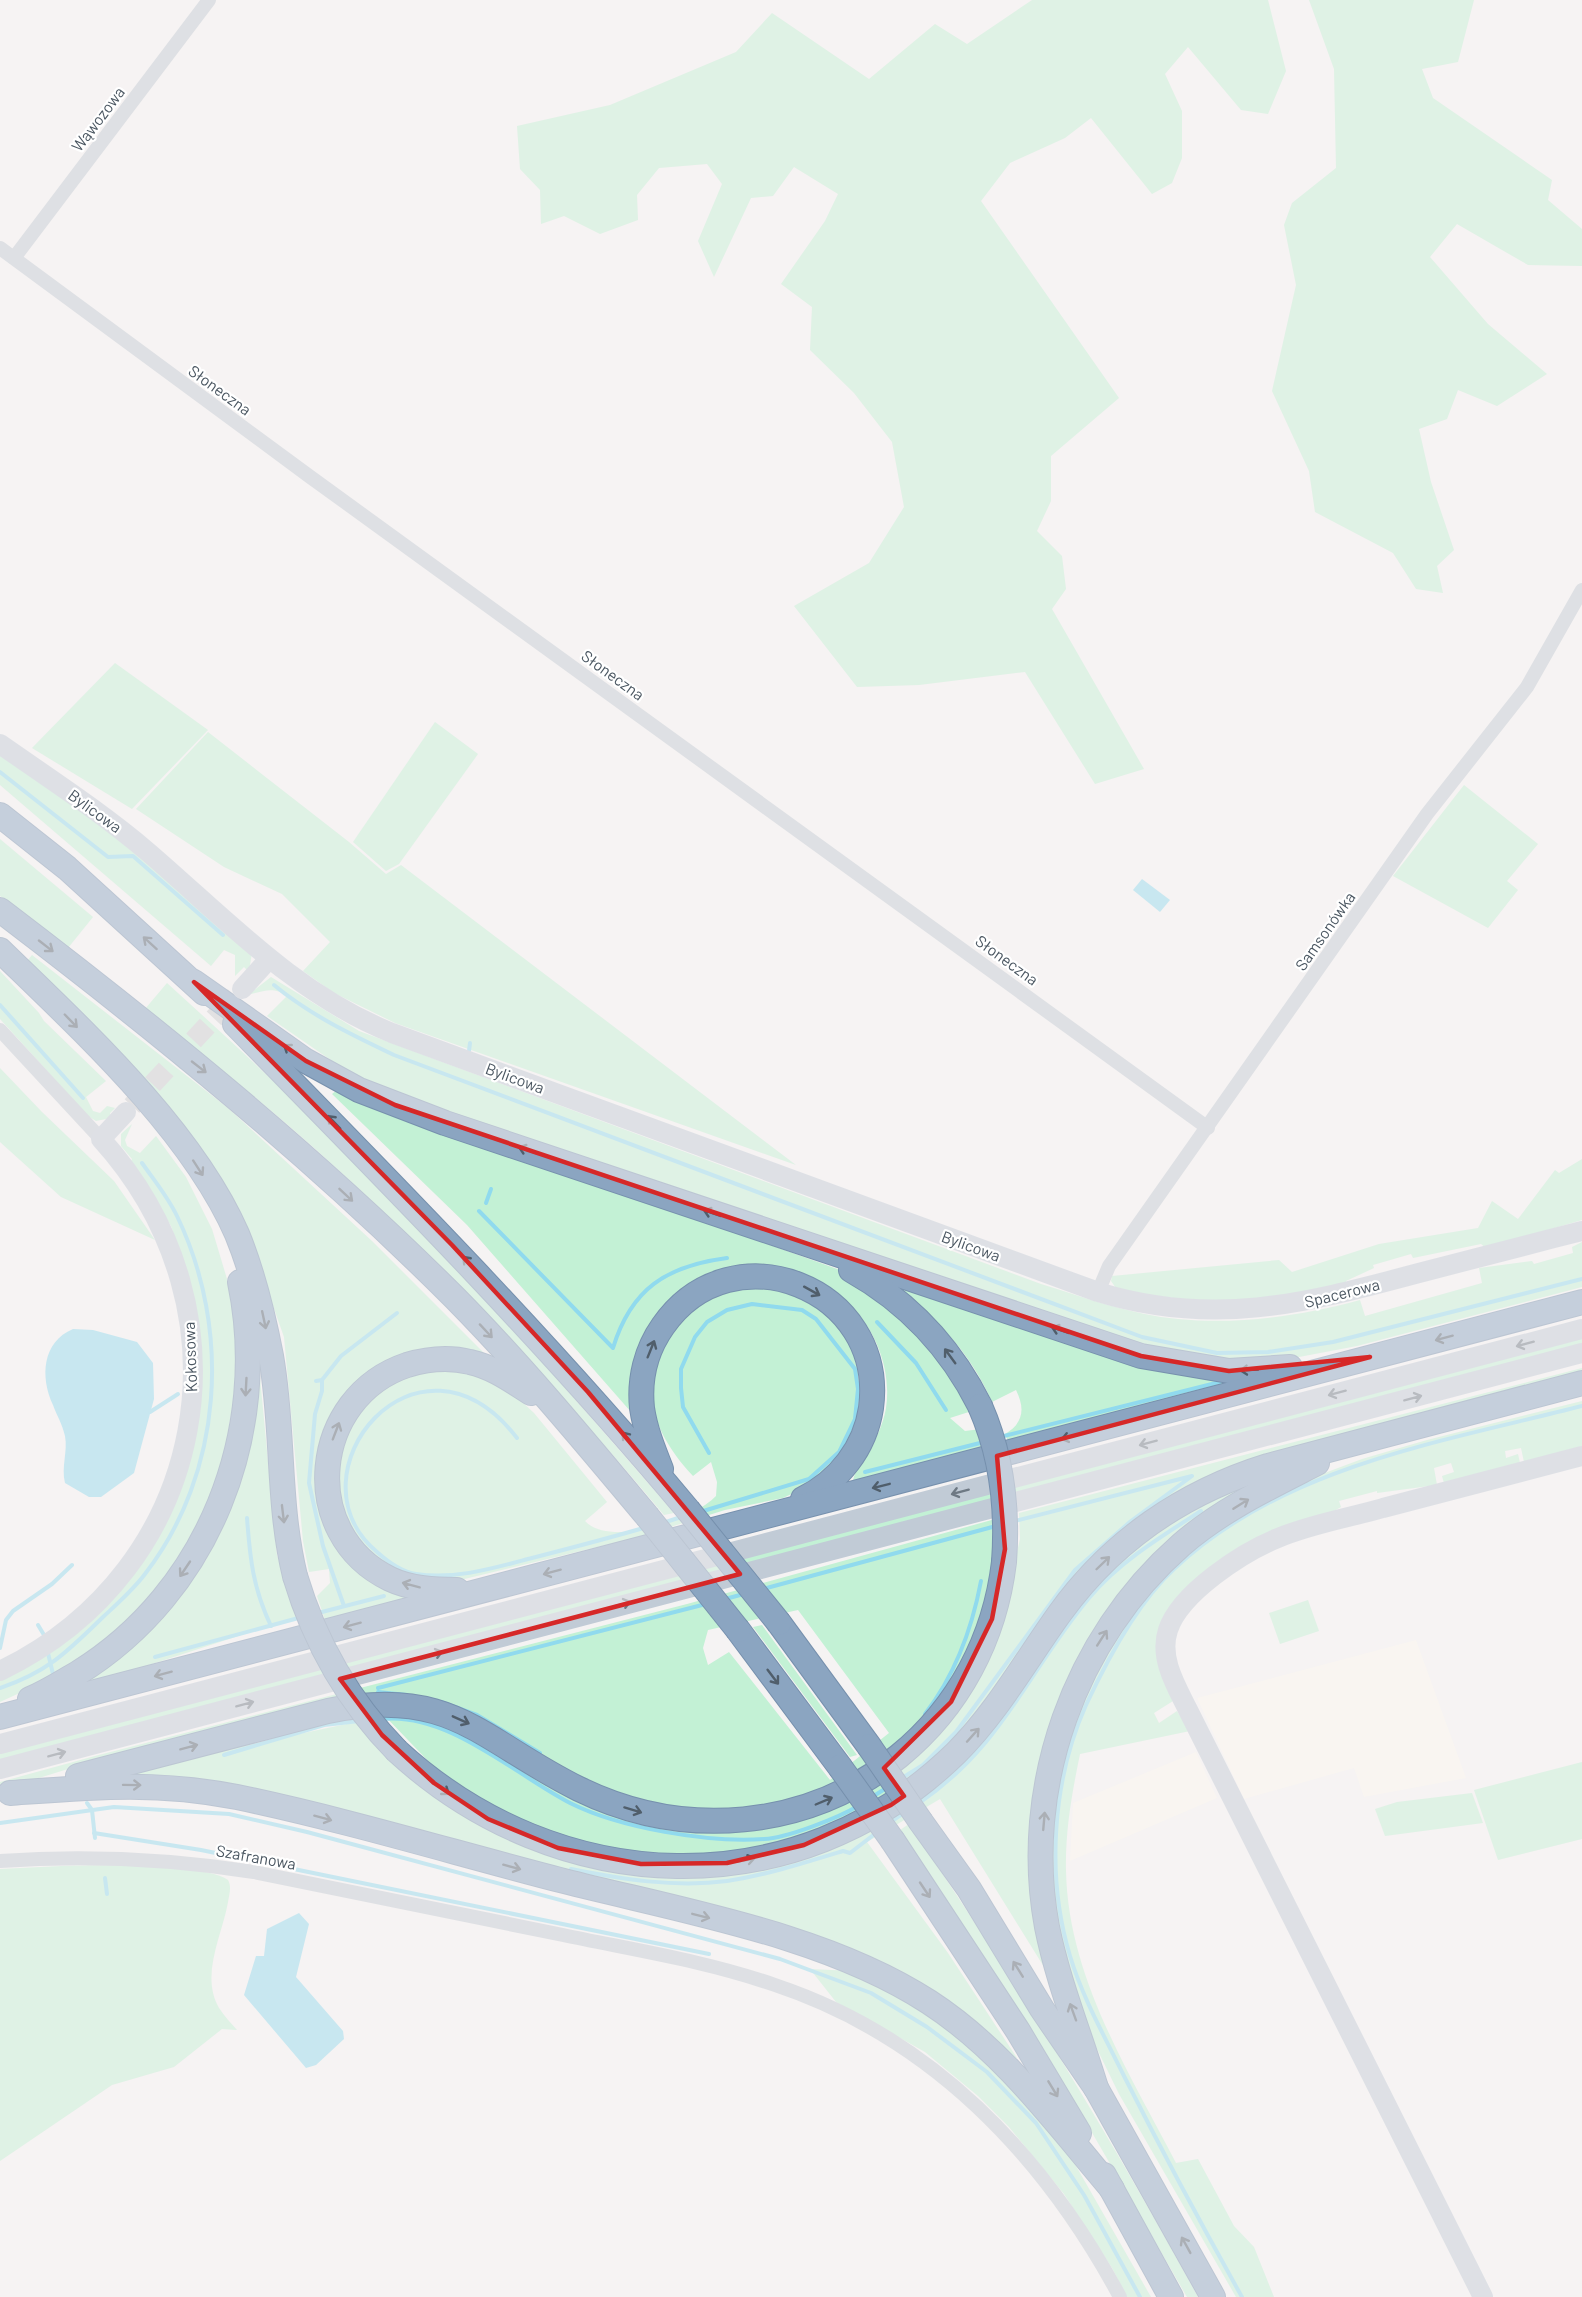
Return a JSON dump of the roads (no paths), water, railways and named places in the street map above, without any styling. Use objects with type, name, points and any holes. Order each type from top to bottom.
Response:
[{"type":"highway","points":[[0,815],[67,868],[194,982],[452,1245],[588,1392],[666,1483],[779,1623],[969,1889],[1042,2009],[1096,2088],[1213,2297]]},
{"type":"highway","points":[[0,910],[289,1142],[454,1298],[553,1406],[647,1516],[738,1630],[893,1842],[1018,2031],[1112,2189],[1171,2297]]},
{"type":"highway","points":[[0,950],[155,1110],[177,1137],[235,1231],[248,1263],[268,1342],[274,1386],[283,1514],[295,1576],[312,1625],[337,1675],[360,1710],[397,1751],[434,1783],[488,1819],[531,1838],[576,1853],[625,1862],[674,1866],[734,1862],[788,1851],[865,1820],[912,1791],[944,1764],[993,1711],[1080,1587],[1114,1552],[1152,1521],[1190,1498],[1237,1476],[1582,1383]]},
{"type":"highway","points":[[194,982],[306,1061],[358,1090],[445,1123],[1141,1356],[1229,1371],[1273,1369],[1370,1357]]},
{"type":"highway","points":[[0,1712],[39,1695],[73,1676],[106,1654],[135,1630],[163,1600],[186,1569],[220,1505],[231,1475],[242,1431],[247,1368],[243,1296],[221,1207]]},
{"type":"highway","points":[[5,1795],[328,1711],[363,1705],[397,1704],[438,1712],[464,1721],[577,1788],[638,1812],[676,1820],[715,1822],[781,1814],[827,1800],[873,1776],[904,1752],[937,1720],[958,1692],[981,1650],[996,1608],[1004,1562],[1003,1484],[992,1438],[980,1406],[943,1347],[894,1298],[846,1267],[768,1231]]},
{"type":"highway","points":[[666,1483],[646,1429],[642,1406],[643,1371],[656,1336],[680,1306],[712,1286],[748,1276],[774,1277],[792,1281],[819,1294],[849,1322],[867,1357],[872,1397],[865,1431],[846,1466],[821,1489],[771,1514]]},
{"type":"highway","points":[[0,1717],[1582,1302]]},
{"type":"highway","points":[[490,1589],[415,1587],[391,1579],[371,1567],[359,1555],[347,1541],[329,1501],[327,1466],[337,1428],[356,1399],[374,1382],[394,1370],[432,1360],[471,1362],[487,1368],[553,1406]]},
{"type":"highway","points":[[1096,2088],[1057,1968],[1047,1927],[1041,1847],[1053,1755],[1080,1677],[1102,1637],[1133,1596],[1182,1544],[1254,1496],[1359,1442]]},
{"type":"highway","points":[[5,1795],[126,1785],[184,1788],[237,1797],[728,1923],[830,1953],[889,1979],[929,2002],[984,2044],[1008,2067],[1112,2189]]},
{"type":"street","name":"Wąwozowa","points":[[14,258],[209,0]]},
{"type":"street","name":"Słoneczna","points":[[0,248],[309,476],[1208,1128]]},
{"type":"street","name":"Samsonówka","points":[[1098,1292],[1109,1266],[1427,814],[1527,687],[1581,593]]},
{"type":"street","name":"Bylicowa","points":[[0,744],[126,834],[269,959],[330,1004],[392,1033],[1098,1292]]},
{"type":"street","points":[[242,989],[269,959]]},
{"type":"street","name":"Kokosowa","points":[[0,1030],[101,1139],[132,1177],[149,1203],[178,1268],[187,1301],[192,1343],[192,1388],[187,1430],[166,1500],[152,1531],[129,1567],[95,1605],[73,1625],[36,1652],[0,1671]]},
{"type":"street","points":[[101,1139],[126,1112]]},
{"type":"street","name":"Spacerowa","points":[[1098,1292],[1139,1302],[1192,1310],[1280,1306],[1349,1292],[1582,1231]]},
{"type":"street","points":[[0,1744],[1582,1329]]},
{"type":"street","points":[[0,1769],[1582,1353]]},
{"type":"street","points":[[1483,2297],[1187,1708],[1168,1665],[1166,1642],[1172,1621],[1193,1597],[1234,1562],[1272,1540],[1320,1525],[1582,1456]]},
{"type":"street","name":"Szafranowa","points":[[0,1862],[105,1858],[196,1863],[254,1872],[696,1962],[750,1976],[825,2004],[876,2031],[935,2071],[1009,2136],[1049,2184],[1085,2236],[1120,2297]]},
{"type":"water","points":[[1142,879],[1170,900],[1160,912],[1133,890]]},
{"type":"water","points":[[73,1329],[93,1330],[137,1342],[153,1363],[154,1399],[134,1473],[101,1497],[89,1497],[65,1483],[65,1436],[46,1383],[46,1361],[50,1351],[55,1342]]},
{"type":"water","points":[[299,1913],[309,1924],[296,1977],[343,2031],[344,2039],[316,2065],[306,2068],[244,1995],[256,1956],[264,1956],[267,1929]]},
{"type":"waterway","points":[[0,772],[108,857],[133,856],[223,935]]},
{"type":"waterway","points":[[274,985],[317,1015],[394,1055],[1142,1337],[1217,1353],[1268,1352],[1333,1342],[1582,1279]]},
{"type":"waterway","points":[[0,1005],[83,1098]]},
{"type":"waterway","points":[[469,1051],[470,1043]]},
{"type":"waterway","points":[[0,1688],[31,1675],[56,1659],[79,1640],[140,1580],[171,1534],[191,1491],[204,1446],[211,1400],[212,1353],[206,1306],[195,1260],[177,1216],[142,1163]]},
{"type":"waterway","points":[[486,1203],[491,1189]]},
{"type":"waterway","points":[[479,1211],[613,1348],[630,1310],[654,1284],[686,1267],[727,1258]]},
{"type":"waterway","points":[[700,1512],[809,1479],[839,1452],[855,1419],[858,1389],[855,1369],[816,1319],[802,1310],[752,1304],[727,1310],[707,1322],[695,1337],[681,1369],[683,1407],[709,1453]]},
{"type":"waterway","points":[[316,1381],[322,1380],[341,1356],[397,1313]]},
{"type":"waterway","points":[[877,1322],[916,1363],[946,1410]]},
{"type":"waterway","points":[[322,1380],[322,1391],[315,1414],[309,1483],[323,1546],[344,1606]]},
{"type":"waterway","points":[[1000,1437],[1220,1382]]},
{"type":"waterway","points":[[517,1438],[479,1403],[440,1391],[405,1397],[375,1418],[354,1448],[346,1483],[352,1519],[377,1552],[390,1562],[411,1573],[431,1575],[460,1574],[489,1569],[647,1527]]},
{"type":"waterway","points":[[150,1412],[178,1394]]},
{"type":"waterway","points":[[1242,2297],[1182,2187],[1088,2003],[1075,1972],[1062,1926],[1056,1862],[1056,1829],[1066,1765],[1086,1705],[1124,1633],[1160,1583],[1217,1534],[1264,1505],[1366,1462],[1420,1446],[1582,1406]]},
{"type":"waterway","points":[[865,1472],[984,1442]]},
{"type":"waterway","points":[[902,1778],[923,1765],[956,1732],[1075,1570],[1131,1521],[1192,1476],[1015,1521]]},
{"type":"waterway","points":[[919,1803],[948,1781],[994,1732],[1068,1625],[1101,1585],[1142,1550],[1201,1511]]},
{"type":"waterway","points":[[663,1523],[681,1517]]},
{"type":"waterway","points":[[247,1518],[253,1573],[271,1626]]},
{"type":"waterway","points":[[763,1589],[996,1526]]},
{"type":"waterway","points":[[0,1648],[6,1620],[13,1611],[52,1584],[72,1565]]},
{"type":"waterway","points":[[925,1714],[945,1684],[961,1651],[973,1617],[981,1581]]},
{"type":"waterway","points":[[725,1599],[744,1594]]},
{"type":"waterway","points":[[318,1613],[384,1596]]},
{"type":"waterway","points":[[378,1688],[706,1604]]},
{"type":"waterway","points":[[155,1657],[302,1617]]},
{"type":"waterway","points":[[38,1625],[44,1635]]},
{"type":"waterway","points":[[47,1649],[53,1674]]},
{"type":"waterway","points":[[378,1692],[407,1695]]},
{"type":"waterway","points":[[441,1702],[477,1715],[540,1753]]},
{"type":"waterway","points":[[382,1719],[407,1719],[431,1725],[480,1748],[570,1803],[614,1820],[665,1832],[717,1839],[774,1838],[812,1827],[858,1806]]},
{"type":"waterway","points":[[224,1755],[324,1725],[359,1721]]},
{"type":"waterway","points":[[872,1797],[888,1787]]},
{"type":"waterway","points":[[87,1803],[92,1810],[95,1838]]},
{"type":"waterway","points":[[0,1823],[114,1807],[229,1814],[307,1832],[780,1959],[871,1993],[927,2027],[987,2072],[1036,2123],[1084,2195],[1140,2297]]},
{"type":"waterway","points":[[889,1823],[905,1812]]},
{"type":"waterway","points":[[94,1833],[201,1850],[709,1954]]},
{"type":"waterway","points":[[571,1869],[668,1883],[727,1881],[771,1872],[843,1851],[850,1853],[876,1833]]},
{"type":"waterway","points":[[105,1878],[107,1894]]},
{"type":"tunnel","points":[[132,1106],[235,996]]}]
